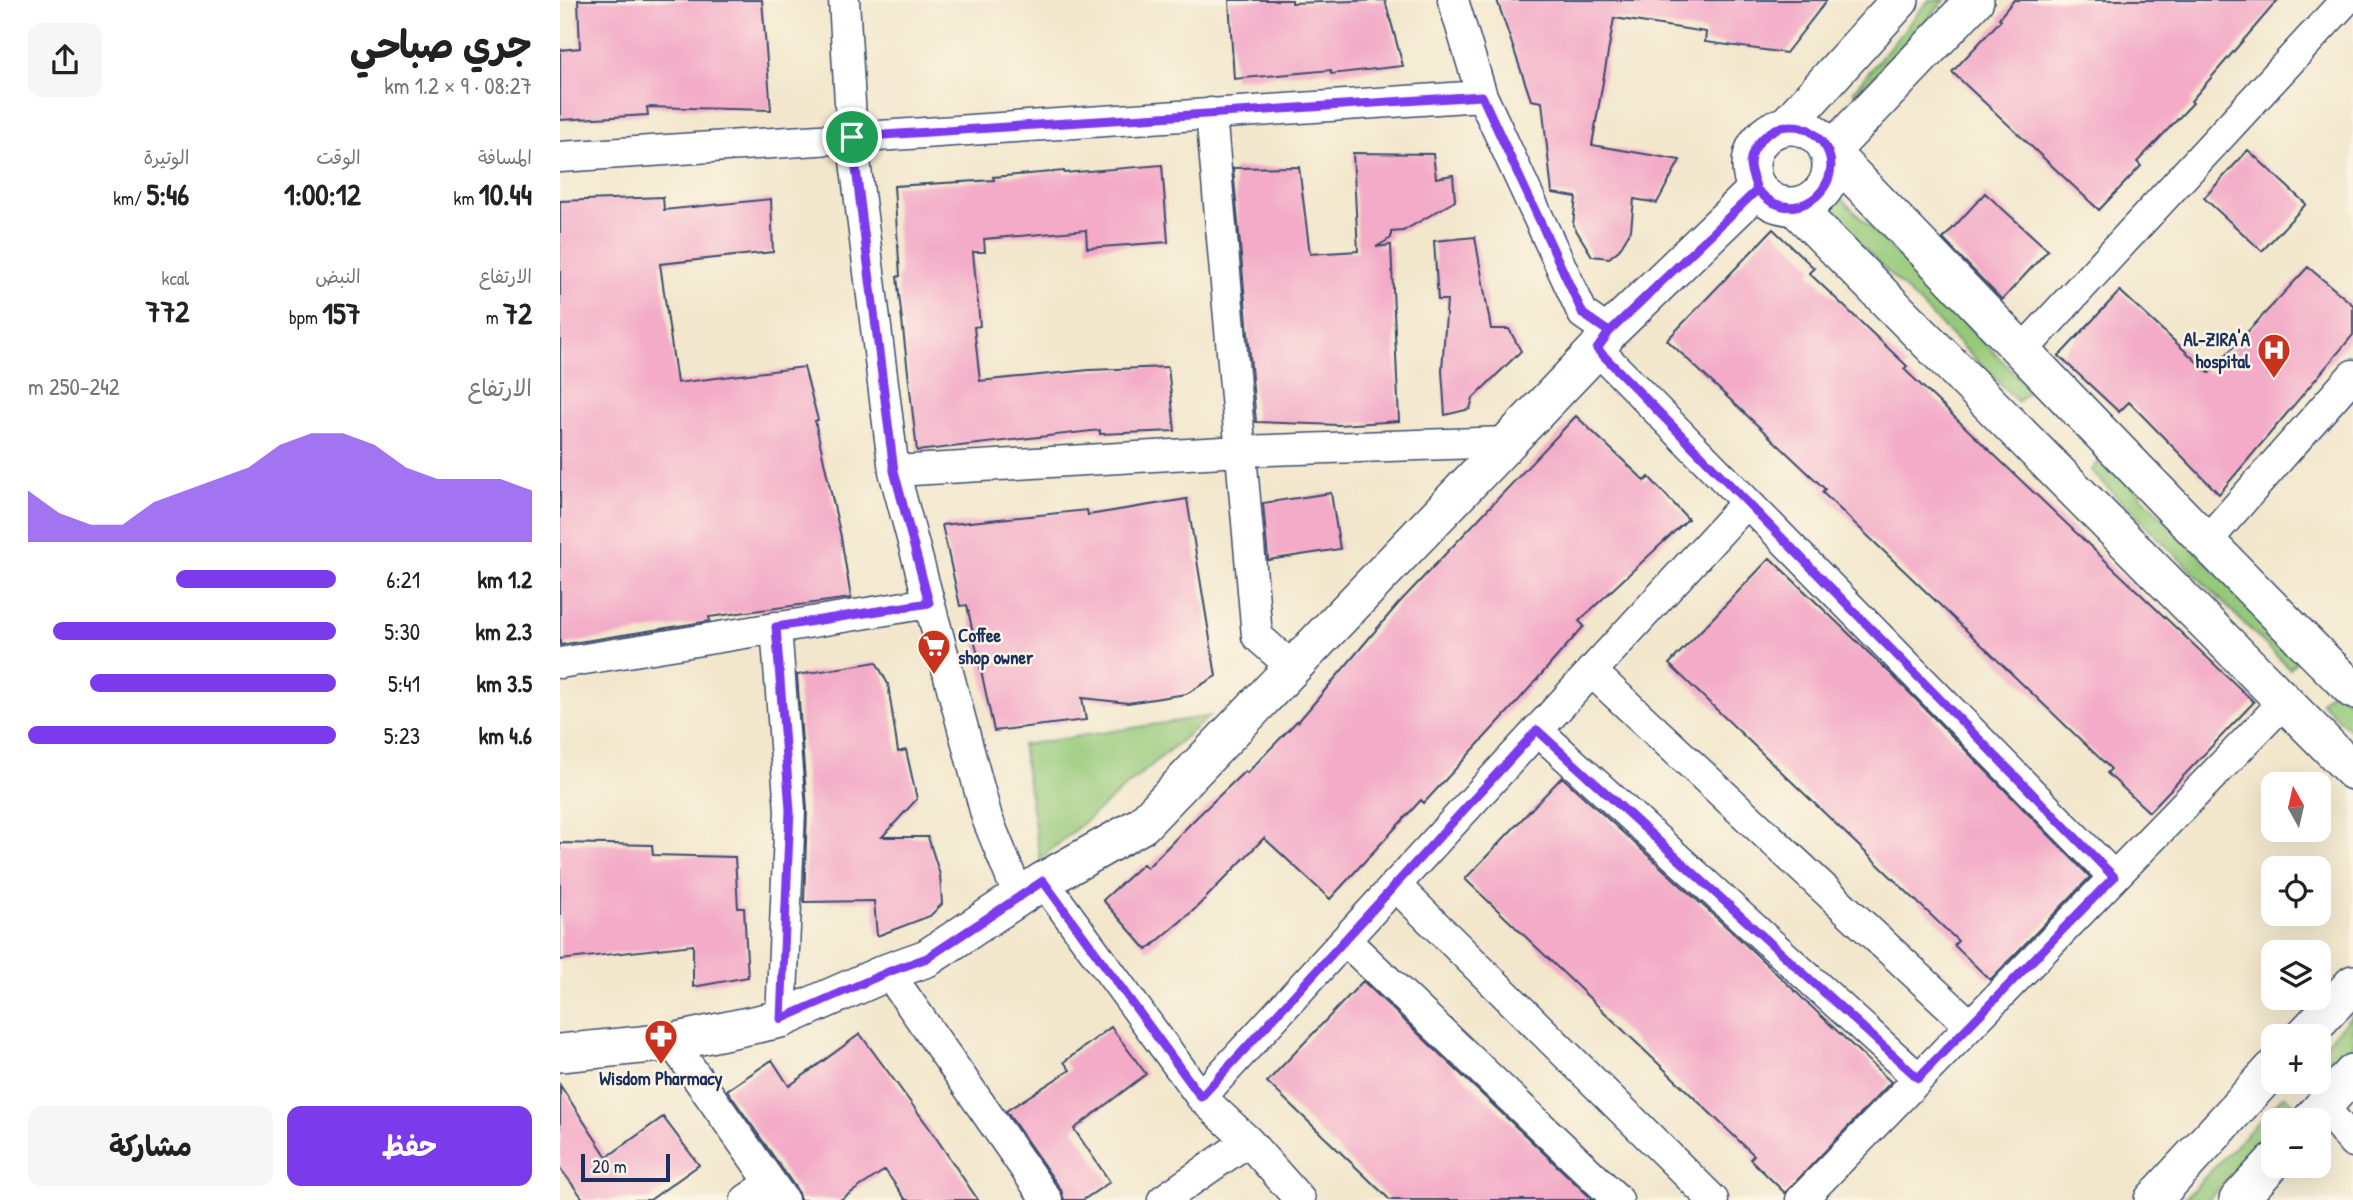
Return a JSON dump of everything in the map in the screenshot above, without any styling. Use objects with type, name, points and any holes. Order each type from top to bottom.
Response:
[{"type":"street","points":[[844,0],[852,137],[894,471],[986,818],[1031,889],[1201,1097],[1248,1141],[1300,1200]]},
{"type":"street","points":[[1453,0],[1482,96],[1583,314],[1747,502],[2114,877]]},
{"type":"street","points":[[1900,0],[1787,125],[1762,138],[1750,163],[1757,190],[1774,203],[1795,207],[2353,771]]},
{"type":"street","points":[[1795,207],[1816,196],[1830,177],[1830,152],[1975,0]]},
{"type":"street","points":[[2023,350],[2347,7]]},
{"type":"street","points":[[560,157],[1482,96]]},
{"type":"street","points":[[1211,113],[1257,636],[1293,668]]},
{"type":"street","points":[[1787,125],[1813,132],[2205,542],[2353,690]]},
{"type":"street","points":[[560,1053],[672,1042],[781,1019],[888,972],[927,958],[1031,889],[1142,825],[1603,340],[1757,190]]},
{"type":"street","points":[[2205,542],[2353,375]]},
{"type":"street","points":[[894,471],[1240,451],[1508,442]]},
{"type":"street","points":[[1201,1097],[1747,502]]},
{"type":"street","points":[[560,663],[929,603]]},
{"type":"street","points":[[776,627],[790,810],[781,1019]]},
{"type":"street","points":[[1591,671],[1970,1025]]},
{"type":"street","points":[[1801,1200],[2284,702]]},
{"type":"street","points":[[1537,730],[1918,1078]]},
{"type":"street","points":[[1395,885],[1713,1200]]},
{"type":"street","points":[[1345,940],[1618,1200]]},
{"type":"street","points":[[888,972],[1047,1200]]},
{"type":"street","points":[[2315,1024],[2353,984]]},
{"type":"street","points":[[672,1042],[777,1191],[746,1200]]},
{"type":"street","points":[[2322,1108],[2353,1073]]},
{"type":"street","points":[[2153,1200],[2261,1082]]},
{"type":"street","points":[[2331,1124],[2353,1142]]},
{"type":"street","points":[[1163,1200],[1248,1141]]},
{"type":"street","points":[[2243,1198],[2261,1176]]},
{"type":"green space","points":[[1929,0],[1945,0],[1859,93],[1855,94],[1854,90]]},
{"type":"green space","points":[[1839,196],[2030,389],[2018,402],[1825,209]]},
{"type":"green space","points":[[2103,457],[2300,657],[2290,669],[2091,471]]},
{"type":"green space","points":[[2335,688],[2353,706],[2353,733],[2321,702]]},
{"type":"green space","points":[[1210,716],[1040,859],[1022,745]]},
{"type":"green space","points":[[2353,1014],[2353,1045],[2331,1069],[2331,1038]]},
{"type":"green space","points":[[2284,1095],[2296,1105],[2293,1108],[2271,1108]]},
{"type":"green space","points":[[2261,1119],[2261,1142],[2208,1200],[2183,1200]]},
{"type":"building","points":[[578,0],[762,0],[771,110],[647,107],[648,115],[560,120],[560,50],[580,48]]},
{"type":"building","points":[[1229,0],[1292,0],[1292,3],[1385,0],[1403,66],[1331,74],[1331,70],[1234,79]]},
{"type":"building","points":[[1497,0],[1827,0],[1786,53],[1705,42],[1706,32],[1614,18],[1592,145],[1680,160],[1657,203],[1634,199],[1631,230],[1619,250],[1609,258],[1592,256],[1573,225],[1576,197],[1552,193],[1542,102],[1531,100]]},
{"type":"building","points":[[2014,0],[2278,0],[2191,101],[2193,103],[2137,162],[2141,166],[2099,210],[1952,72],[2001,20],[1999,18]]},
{"type":"building","points":[[2248,150],[2306,204],[2262,251],[2204,198]]},
{"type":"building","points":[[1353,153],[1433,154],[1436,178],[1453,175],[1455,201],[1403,231],[1391,232],[1391,238],[1376,247],[1391,245],[1399,421],[1339,425],[1256,422],[1233,168],[1299,167],[1310,254],[1358,251]]},
{"type":"building","points":[[1162,165],[1168,242],[1087,248],[1086,230],[984,239],[985,252],[973,252],[980,326],[974,327],[980,381],[1089,370],[1168,367],[1175,431],[1100,434],[1100,430],[917,451],[897,277],[900,276],[894,186]]},
{"type":"building","points":[[1985,193],[2048,250],[2002,300],[1943,239]]},
{"type":"building","points":[[663,197],[664,210],[771,199],[773,252],[660,264],[677,383],[804,367],[818,420],[815,421],[841,537],[851,598],[709,617],[710,621],[560,645],[560,201]]},
{"type":"building","points":[[1773,229],[1814,268],[1809,273],[1907,366],[1904,369],[2254,702],[2149,812],[2107,773],[2111,769],[1822,492],[1825,489],[1667,340]]},
{"type":"building","points":[[1475,237],[1491,329],[1509,329],[1521,351],[1473,398],[1470,409],[1445,415],[1442,370],[1447,300],[1438,300],[1434,241]]},
{"type":"building","points":[[2308,267],[2353,305],[2353,335],[2219,494],[2129,402],[2119,412],[2059,356],[2120,291],[2209,373]]},
{"type":"building","points":[[1576,416],[1645,481],[1649,477],[1688,519],[1579,621],[1584,626],[1518,701],[1424,803],[1421,800],[1330,899],[1264,838],[1195,909],[1147,950],[1103,900],[1143,864],[1147,868],[1298,722],[1398,604]]},
{"type":"building","points":[[1331,493],[1340,549],[1268,560],[1263,503]]},
{"type":"building","points":[[1187,499],[1216,676],[1186,694],[1128,703],[1082,698],[1086,720],[994,731],[967,605],[960,606],[942,525],[1087,510],[1088,515]]},
{"type":"building","points":[[1770,558],[1893,676],[2090,877],[1990,980],[1954,945],[1958,941],[1669,664]]},
{"type":"building","points":[[876,662],[888,684],[898,752],[906,750],[917,799],[882,837],[928,837],[940,875],[942,904],[930,916],[877,936],[874,901],[804,902],[807,809],[797,675]]},
{"type":"building","points":[[1562,777],[1742,941],[1891,1082],[1785,1193],[1750,1159],[1754,1155],[1465,879]]},
{"type":"building","points":[[560,843],[652,845],[653,855],[735,857],[738,908],[744,908],[748,977],[693,987],[693,945],[560,960]]},
{"type":"building","points":[[1363,981],[1593,1200],[1390,1200],[1267,1082]]},
{"type":"building","points":[[1111,1027],[1146,1074],[1074,1129],[1110,1182],[1083,1200],[1064,1200],[1061,1190],[1006,1111],[1070,1070],[1064,1062]]},
{"type":"building","points":[[860,1034],[928,1126],[978,1200],[906,1200],[885,1170],[840,1200],[800,1200],[797,1190],[727,1090],[772,1060],[789,1086]]},
{"type":"building","points":[[560,1085],[607,1157],[663,1117],[699,1165],[650,1200],[584,1200],[560,1168]]},
{"type":"place","name":"Al-ZIRA'A hospital","points":[[2274,380]]},
{"type":"place","name":"Coffee shop owner","points":[[934,676]]},
{"type":"place","name":"Wisdom Pharmacy","points":[[661,1066]]},
{"type":"route","points":[[852,137],[894,471],[929,603],[776,627],[790,810],[781,1019],[888,972],[927,958],[1043,881],[1201,1097],[1537,730],[1918,1078],[2114,877],[1597,349],[1609,332],[1757,190],[1774,203],[1795,207],[1816,196],[1830,177],[1832,162],[1830,152],[1813,132],[1787,125],[1762,138],[1750,163],[1757,190],[1683,261],[1609,332],[1583,314],[1482,96],[852,137]]}]
